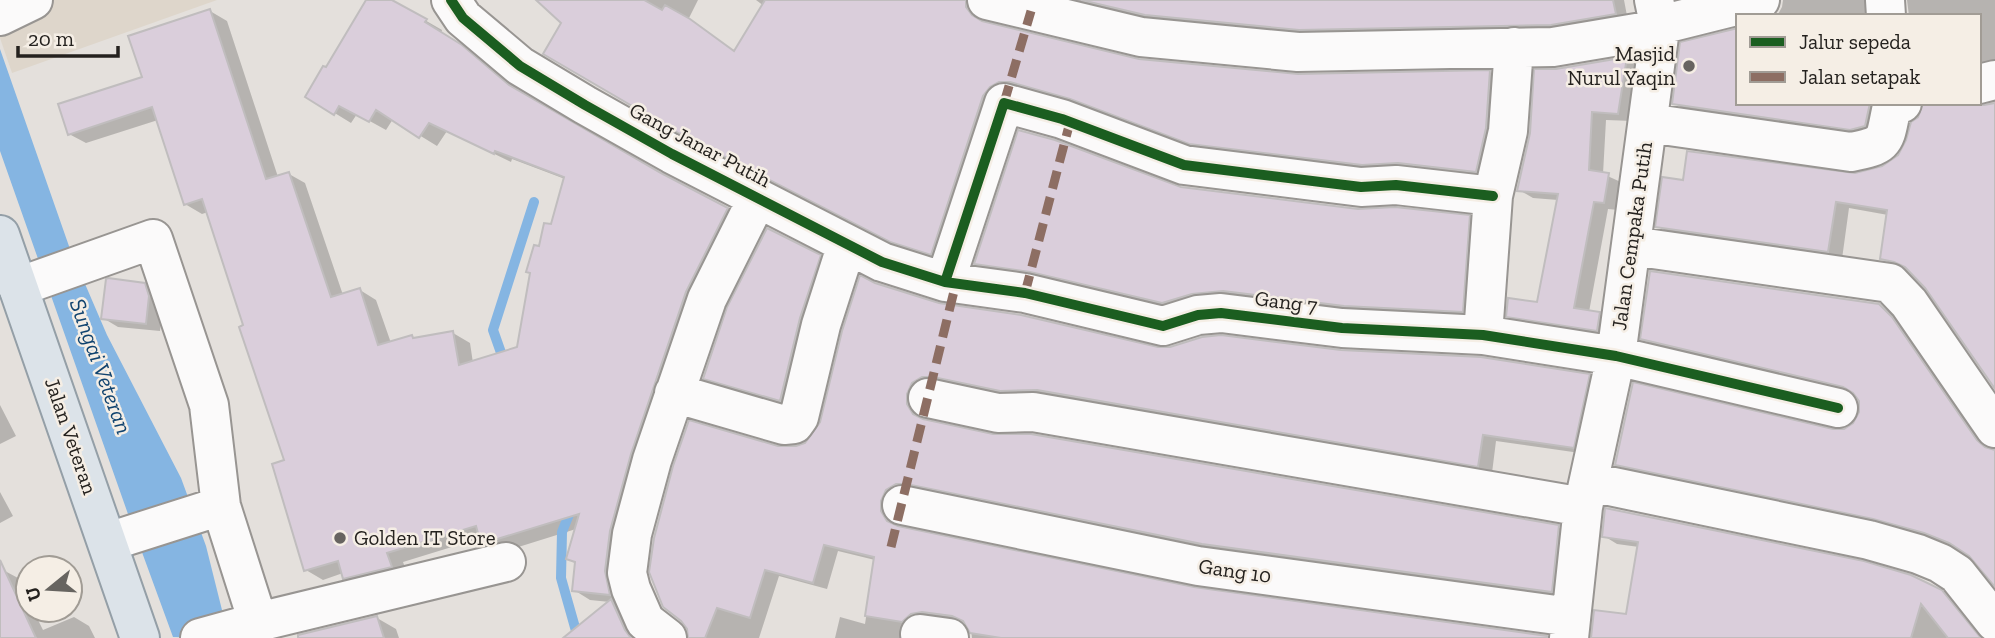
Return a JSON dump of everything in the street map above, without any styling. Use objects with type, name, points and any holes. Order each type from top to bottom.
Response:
[{"type":"main road","name":"Jalan Veteran","points":[[0,235],[32,282],[124,537],[140,638]]},
{"type":"street","name":"Gang Janar Putih","points":[[451,0],[463,18],[520,66],[671,154],[882,262],[950,282]]},
{"type":"street","points":[[987,0],[1141,37],[1285,50],[1553,47],[1657,14],[1660,25],[1760,0]]},
{"type":"street","name":"Jalan Cempaka Putih","points":[[1570,627],[1586,495],[1616,356],[1632,246],[1648,122],[1657,14]]},
{"type":"street","points":[[1483,335],[1493,196],[1508,131],[1514,47]]},
{"type":"street","points":[[950,282],[1004,103],[1062,119],[1184,165],[1361,187],[1396,185],[1493,196]]},
{"type":"street","points":[[1648,122],[1851,152],[1874,148],[1880,143],[1885,136],[1895,105]]},
{"type":"street","points":[[667,638],[650,626],[641,614],[631,589],[628,573],[632,534],[674,393],[707,299],[751,211],[760,200]]},
{"type":"street","points":[[32,282],[153,239],[209,405],[221,506],[253,623]]},
{"type":"street","points":[[674,393],[784,425],[794,424],[799,417],[821,325],[846,244]]},
{"type":"street","points":[[1632,246],[1890,283],[1909,303],[1995,428]]},
{"type":"street","name":"Gang 7","points":[[950,282],[1025,293],[1163,326],[1198,315],[1222,313],[1342,328],[1483,335],[1616,356],[1838,408]]},
{"type":"street","points":[[928,398],[998,413],[1033,412],[1869,540],[1918,554],[1957,574],[1995,622]]},
{"type":"street","name":"Gang 10","points":[[902,505],[1198,566],[1570,627]]},
{"type":"street","points":[[124,537],[221,506]]},
{"type":"street","points":[[200,638],[506,562]]},
{"type":"shaded area","points":[[0,0],[217,0],[12,73],[0,38]]},
{"type":"water","name":"Sungai Veteran","points":[[0,49],[70,249],[107,335],[181,478],[206,546],[229,638],[173,637],[0,151]]},
{"type":"building","points":[[366,0],[392,0],[427,19],[425,22],[462,45],[509,85],[661,173],[728,208],[686,292],[631,454],[610,531],[605,571],[610,595],[572,591],[575,562],[566,559],[579,514],[481,544],[476,526],[387,553],[392,567],[343,579],[338,561],[304,571],[272,464],[284,460],[239,327],[243,325],[202,199],[184,205],[152,107],[68,135],[58,104],[142,77],[128,36],[210,9],[266,179],[289,172],[331,297],[360,288],[378,345],[412,335],[413,338],[453,331],[459,365],[517,347],[530,273],[526,272],[534,245],[539,246],[544,223],[551,224],[564,177],[495,151],[494,154],[429,123],[419,138],[376,110],[369,122],[339,106],[334,115],[305,97]]},
{"type":"building","points":[[536,0],[644,0],[662,10],[665,5],[690,19],[734,51],[765,0],[966,0],[966,7],[972,15],[982,21],[1139,59],[1298,74],[1490,70],[1486,128],[1476,172],[1398,163],[1362,165],[1189,144],[1070,99],[1010,82],[999,82],[990,87],[983,96],[931,255],[890,242],[682,135],[543,54],[561,23]]},
{"type":"building","points":[[1081,0],[1613,0],[1616,14],[1551,25],[1299,30],[1145,15]]},
{"type":"building","points":[[1736,28],[1736,105],[1870,105],[1865,126],[1850,130],[1672,104],[1680,42]]},
{"type":"building","points":[[1627,57],[1618,114],[1592,112],[1589,170],[1609,173],[1604,203],[1594,202],[1574,308],[1600,312],[1597,331],[1506,317],[1508,298],[1537,302],[1558,194],[1517,191],[1530,133],[1534,69],[1556,69]]},
{"type":"building","points":[[1995,103],[1995,389],[1925,288],[1905,267],[1880,259],[1887,210],[1836,202],[1828,252],[1655,227],[1662,177],[1683,180],[1687,151],[1855,173],[1882,166],[1898,155],[1911,122],[1918,117],[1922,105]]},
{"type":"building","points":[[1018,130],[1055,140],[1181,187],[1358,209],[1395,207],[1470,215],[1463,312],[1344,306],[1223,291],[1192,294],[1162,303],[1030,272],[974,264]]},
{"type":"building","points":[[767,228],[821,255],[800,318],[780,401],[703,379],[727,307]]},
{"type":"building","points":[[1650,271],[1879,304],[1892,317],[1977,440],[1985,447],[1995,450],[1995,587],[1969,556],[1949,543],[1924,533],[1873,519],[1615,465],[1633,382],[1833,429],[1844,429],[1853,423],[1859,412],[1859,401],[1843,387],[1640,339]]},
{"type":"building","points":[[860,275],[875,283],[939,303],[1021,315],[1158,347],[1170,347],[1202,337],[1221,335],[1341,350],[1481,357],[1590,374],[1574,448],[1483,435],[1478,467],[1037,390],[1000,391],[922,377],[912,383],[907,394],[907,404],[913,414],[923,419],[993,434],[1031,434],[1559,525],[1552,592],[1202,544],[906,484],[896,484],[886,490],[881,501],[881,511],[887,521],[898,526],[1194,587],[1548,638],[1001,638],[970,633],[963,621],[952,616],[922,612],[911,614],[902,622],[865,616],[874,557],[824,545],[813,583],[765,570],[750,618],[717,608],[705,638],[688,638],[687,629],[681,621],[663,607],[649,572],[654,538],[673,466],[689,420],[778,446],[805,443],[820,422],[842,331]]},
{"type":"building","points":[[108,278],[145,283],[149,296],[146,324],[101,319]]},
{"type":"building","points":[[1605,508],[1864,561],[1911,575],[1942,590],[1981,638],[1948,638],[1921,604],[1911,638],[1591,638],[1594,610],[1626,614],[1638,542],[1602,537]]},
{"type":"building","points":[[0,560],[14,590],[14,624],[30,624],[36,638],[0,638]]},
{"type":"building","points":[[611,599],[631,638],[563,638]]},
{"type":"building","points":[[377,616],[384,638],[298,638],[298,635]]},
{"type":"waterway","points":[[505,364],[493,330],[534,202]]},
{"type":"waterway","points":[[572,507],[562,532],[561,578],[578,638]]},
{"type":"marked path","points":[[1004,103],[1031,11]]},
{"type":"marked path","points":[[1025,293],[1070,122]]},
{"type":"marked path","points":[[891,547],[956,283]]},
{"type":"cycle path","points":[[451,0],[463,18],[520,66],[585,105],[672,154],[882,262],[945,282],[1025,293],[1163,326],[1198,315],[1221,313],[1342,328],[1483,335],[1616,356],[1838,408]]},
{"type":"cycle path","points":[[945,282],[1004,103],[1062,119],[1184,165],[1361,187],[1396,185],[1493,196]]},
{"type":"place","name":"Masjid Nurul Yaqin","points":[[1689,66]]},
{"type":"place","name":"Golden IT Store","points":[[340,538]]}]
